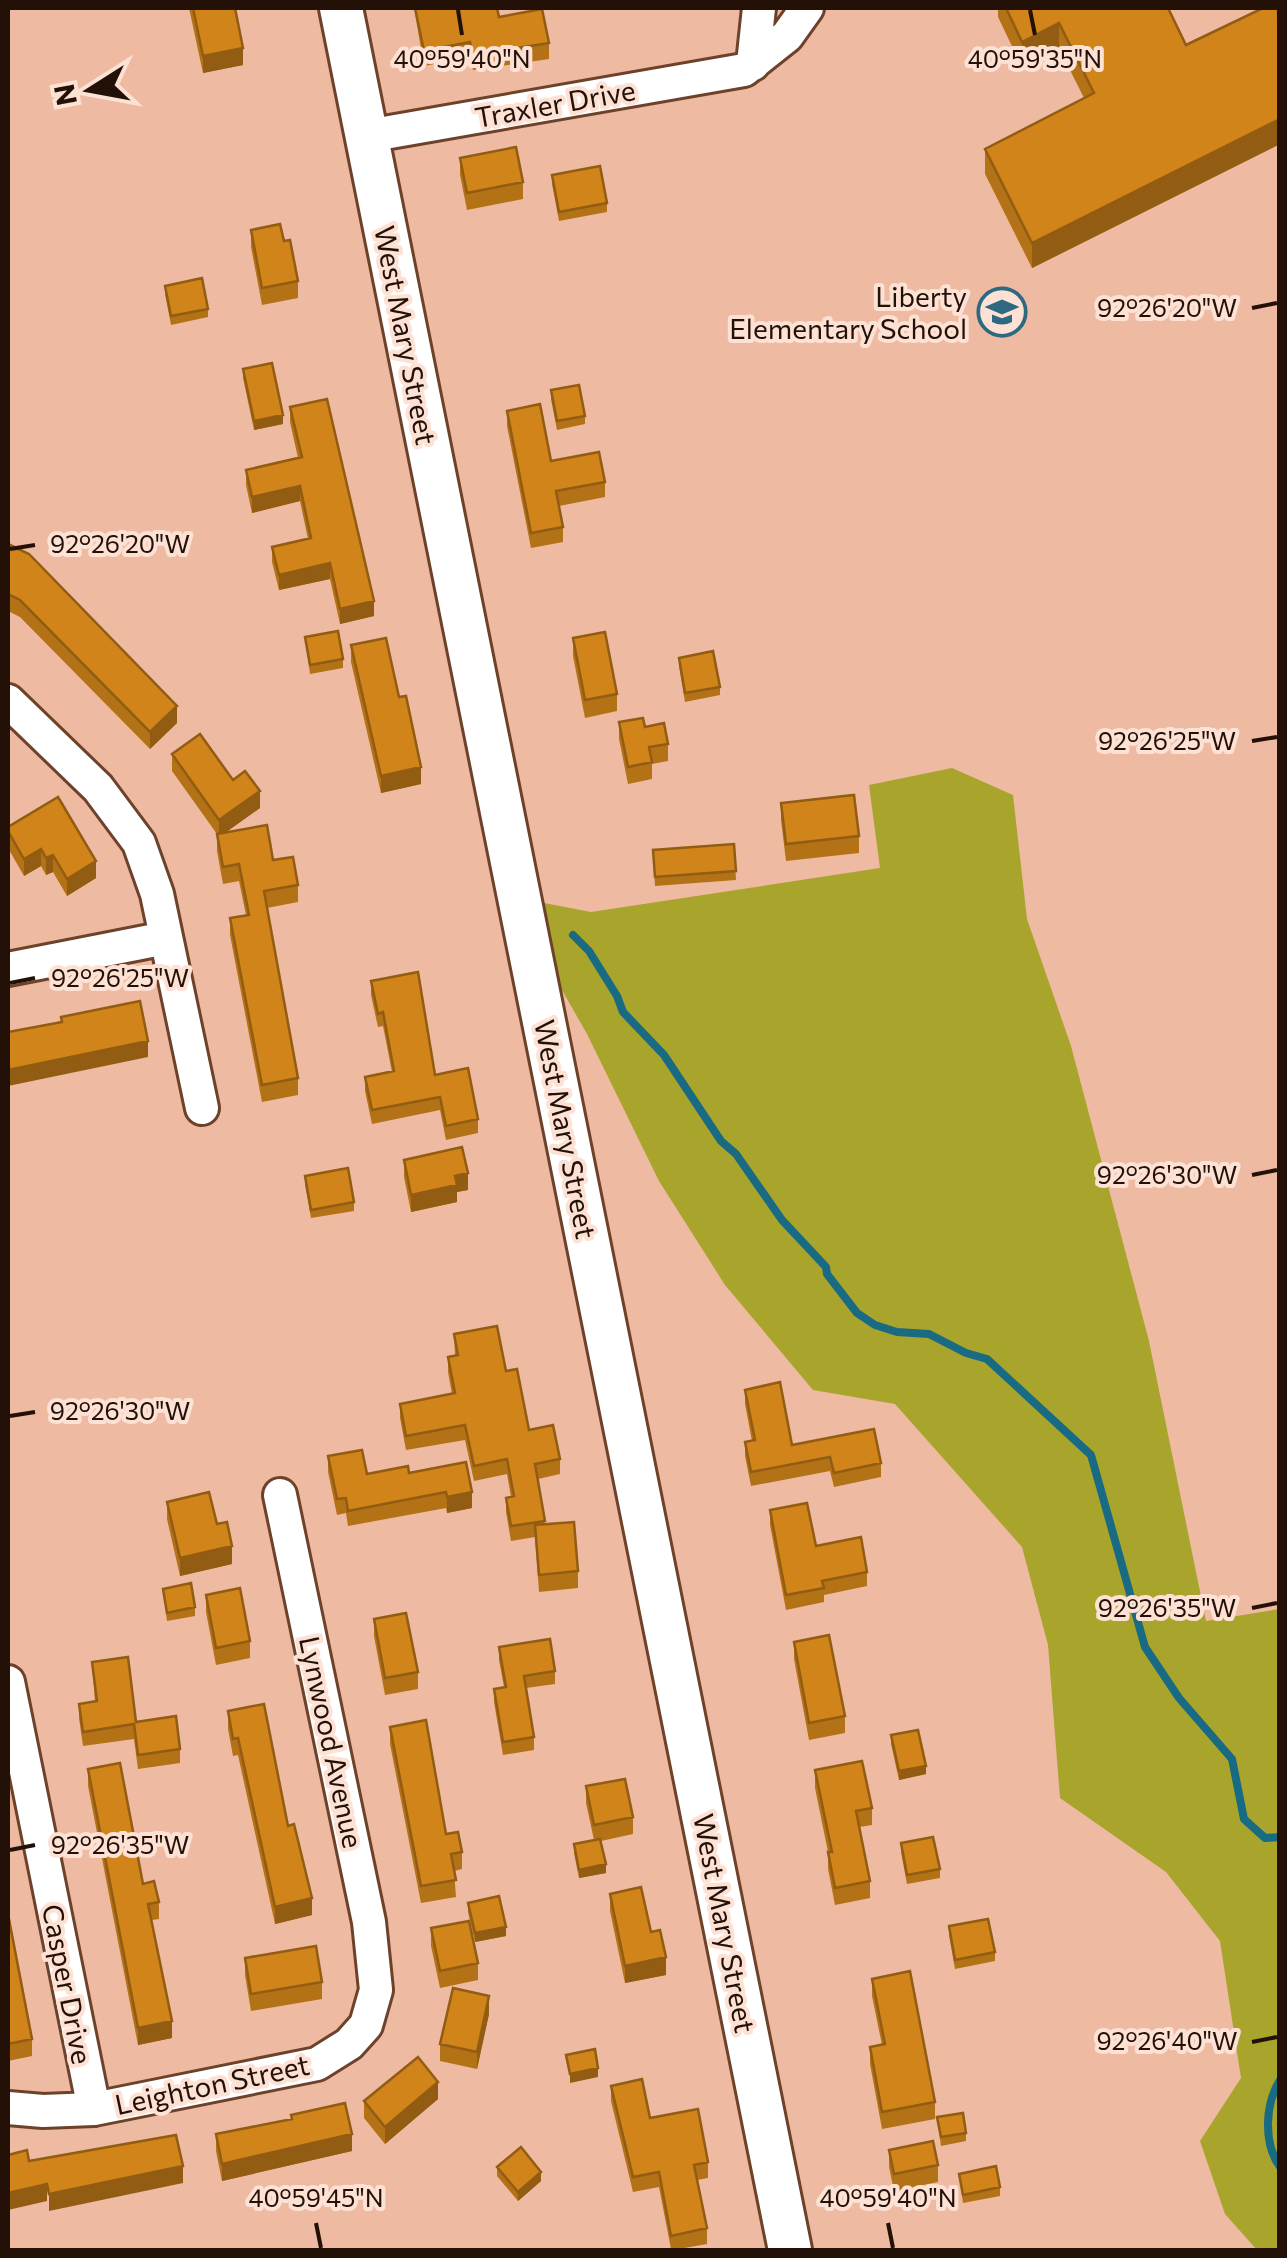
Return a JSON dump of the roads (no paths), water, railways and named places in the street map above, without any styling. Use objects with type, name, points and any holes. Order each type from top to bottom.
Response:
[{"type":"main road","name":"West Mary Street","points":[[341,8],[790,2250]]},
{"type":"street","points":[[749,67],[759,8]]},
{"type":"street","points":[[749,67],[788,36],[807,8]]},
{"type":"street","name":"Traxler Drive","points":[[366,136],[749,67]]},
{"type":"street","points":[[8,700],[98,788],[139,843],[157,894],[202,1108]]},
{"type":"street","points":[[8,969],[166,938]]},
{"type":"street","name":"Lynwood Avenue","points":[[280,1495],[360,1874],[376,1990]]},
{"type":"street","name":"Casper Drive","points":[[8,1682],[94,2109]]},
{"type":"street","name":"Leighton Street","points":[[8,2108],[94,2109],[317,2064],[349,2044],[366,2025],[376,1990]]},
{"type":"waterway","points":[[573,935],[589,951],[623,1012],[664,1055],[721,1141],[736,1154],[782,1220],[826,1267],[827,1274],[857,1313],[875,1325],[897,1332],[929,1334],[987,1359],[1091,1455],[1145,1647],[1179,1698],[1232,1759],[1244,1819],[1265,1838],[1280,1837]]},
{"type":"waterway","points":[[1280,2080],[1271,2100],[1268,2124],[1271,2147],[1280,2167]]},
{"type":"place","name":"Liberty Elementary School","points":[[1002,312]]}]
